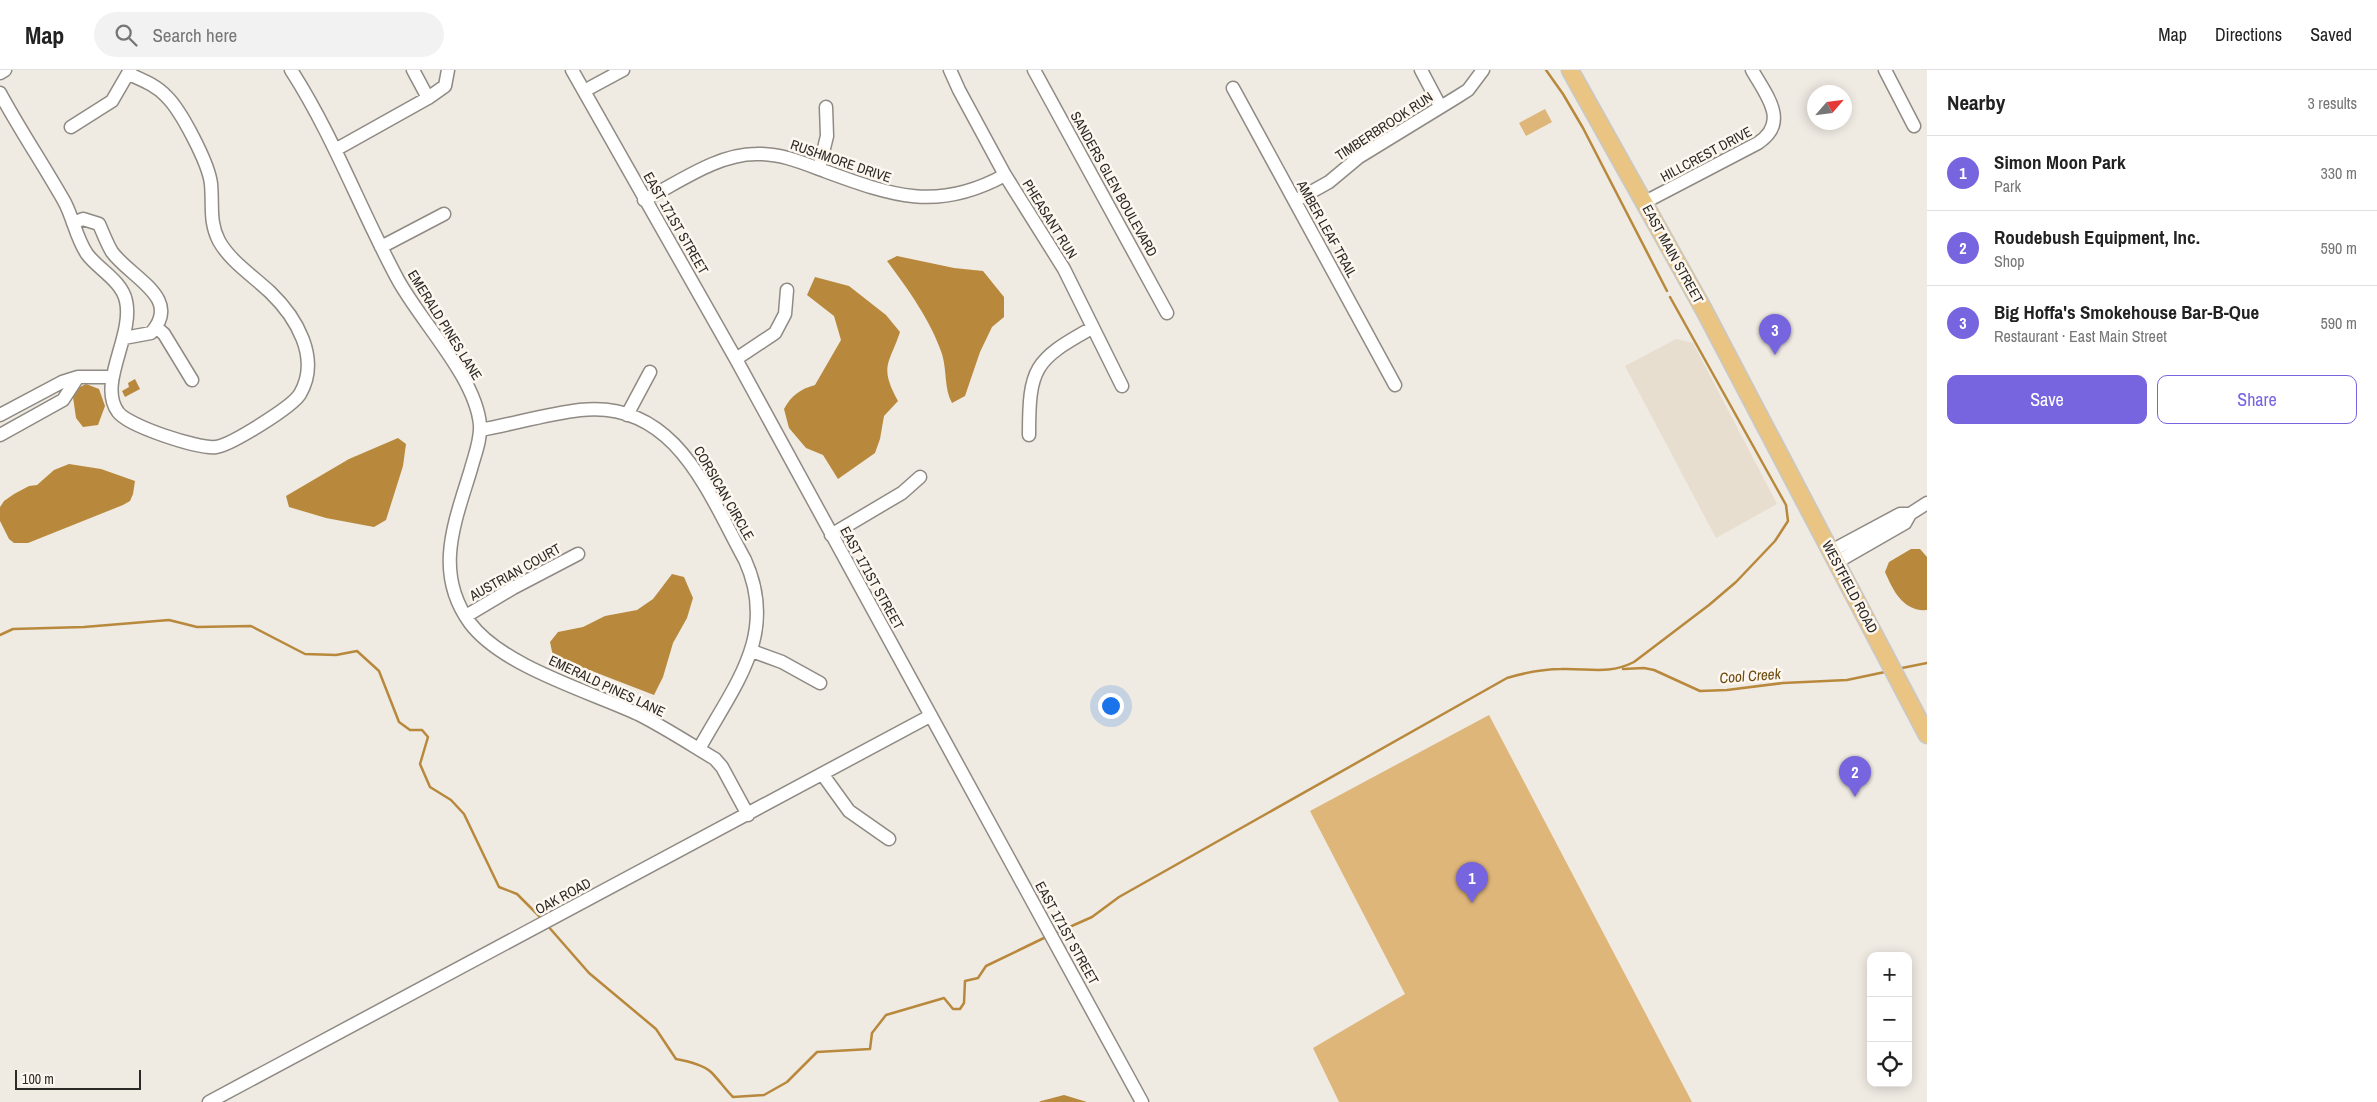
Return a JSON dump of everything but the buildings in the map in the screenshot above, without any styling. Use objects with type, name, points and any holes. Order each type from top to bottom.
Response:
[{"type":"main road","name":"EAST MAIN STREET","points":[[1570,70],[1645,202],[1772,440]]},
{"type":"main road","name":"WESTFIELD ROAD","points":[[1772,440],[1927,735]]},
{"type":"street","points":[[0,73],[5,70]]},
{"type":"street","name":"EMERALD PINES LANE","points":[[291,70],[335,150],[398,280],[439,340],[467,386],[477,411],[480,430],[477,449],[449,544],[450,575],[455,592],[466,616],[480,634],[502,653],[640,715],[716,759],[748,814]]},
{"type":"street","points":[[413,70],[428,98]]},
{"type":"street","points":[[335,150],[428,98],[445,86],[448,70]]},
{"type":"street","name":"EAST 171ST STREET","points":[[572,70],[644,200],[736,359],[1142,1102]]},
{"type":"street","points":[[584,92],[623,70]]},
{"type":"street","name":"PHEASANT RUN","points":[[950,70],[1005,174],[1064,269],[1122,386]]},
{"type":"street","name":"SANDERS GLEN BOULEVARD","points":[[1034,70],[1167,313]]},
{"type":"street","points":[[1421,70],[1440,106]]},
{"type":"street","name":"TIMBERBROOK RUN","points":[[1294,200],[1329,182],[1359,157],[1397,136],[1415,121],[1468,90],[1483,70]]},
{"type":"street","name":"HILLCREST DRIVE","points":[[1645,202],[1758,144],[1772,130],[1774,114],[1752,70]]},
{"type":"street","points":[[1885,70],[1914,126]]},
{"type":"street","points":[[0,94],[66,204],[86,253],[113,281],[126,300],[127,328],[111,390],[113,404],[120,415],[134,424],[197,446],[214,448],[231,441],[283,410],[296,399],[306,380],[308,356],[302,337],[284,307],[220,243],[211,218],[211,186],[206,162],[175,108],[158,89],[130,72],[112,101],[71,127]]},
{"type":"street","name":"AMBER LEAF TRAIL","points":[[1233,88],[1395,385]]},
{"type":"street","points":[[819,169],[827,136],[826,107]]},
{"type":"street","name":"RUSHMORE DRIVE","points":[[644,200],[712,165],[742,155],[755,154],[782,156],[881,192],[921,197],[962,192],[989,183],[1005,174]]},
{"type":"street","points":[[381,247],[444,214]]},
{"type":"street","points":[[72,222],[83,219],[99,224],[112,252],[154,293],[162,306],[163,316],[156,327],[144,336],[124,338]]},
{"type":"street","points":[[736,359],[775,333],[785,314],[787,290]]},
{"type":"street","points":[[156,327],[164,334],[192,380]]},
{"type":"street","points":[[1029,435],[1029,395],[1037,371],[1052,351],[1092,328]]},
{"type":"street","points":[[627,415],[650,372]]},
{"type":"street","points":[[0,415],[62,382],[78,377],[113,377]]},
{"type":"street","points":[[0,435],[62,400],[78,377]]},
{"type":"street","name":"CORSICAN CIRCLE","points":[[480,430],[581,410],[597,410],[627,415],[661,431],[683,452],[745,560],[754,583],[758,608],[758,624],[752,651],[699,749]]},
{"type":"street","points":[[831,535],[902,493],[920,477]]},
{"type":"street","points":[[1834,556],[1900,514],[1910,514],[1927,503]]},
{"type":"street","name":"AUSTRIAN COURT","points":[[466,616],[513,588],[578,554]]},
{"type":"street","points":[[752,651],[782,662],[820,683]]},
{"type":"street","name":"OAK ROAD","points":[[209,1102],[823,775],[930,716]]},
{"type":"street","points":[[823,775],[849,811],[889,839]]},
{"type":"shaded area","points":[[1545,109],[1552,122],[1526,136],[1519,123]]},
{"type":"shaded area","points":[[897,256],[954,268],[983,271],[1004,297],[1004,317],[992,327],[980,352],[965,396],[952,403],[949,398],[944,360],[932,329],[887,261]]},
{"type":"shaded area","points":[[815,277],[849,286],[886,315],[900,332],[887,372],[898,401],[884,416],[880,439],[875,453],[838,479],[823,455],[806,448],[789,428],[784,409],[796,394],[815,385],[841,340],[834,316],[807,295]]},
{"type":"shaded area","points":[[1676,339],[1693,343],[1777,504],[1716,538],[1625,366]]},
{"type":"shaded area","points":[[135,379],[140,389],[125,397],[122,391],[129,387],[128,383]]},
{"type":"shaded area","points":[[86,384],[99,389],[105,406],[98,425],[83,427],[76,418],[73,397],[78,388]]},
{"type":"shaded area","points":[[398,438],[406,444],[403,466],[386,520],[374,527],[326,518],[289,507],[286,496],[349,459]]},
{"type":"shaded area","points":[[69,464],[101,469],[135,481],[130,501],[28,543],[14,543],[9,539],[0,521],[0,507],[4,501],[29,486],[37,485],[54,470]]},
{"type":"shaded area","points":[[1911,549],[1920,549],[1927,557],[1927,610],[1919,610],[1905,604],[1895,592],[1885,572],[1889,562]]},
{"type":"shaded area","points":[[672,574],[684,577],[693,598],[687,618],[673,643],[663,677],[654,695],[553,656],[550,642],[558,632],[583,627],[605,616],[637,610],[653,599]]},
{"type":"shaded area","points":[[1489,715],[1692,1102],[1339,1102],[1313,1048],[1405,994],[1310,811]]},
{"type":"shaded area","points":[[1064,1095],[1087,1102],[1039,1102],[1041,1101]]},
{"type":"waterway","points":[[1546,70],[1583,128],[1667,291]]},
{"type":"waterway","points":[[1056,933],[1092,917],[1119,897],[1507,678],[1547,670],[1607,670],[1634,662],[1736,582],[1775,541],[1788,521],[1786,505],[1670,297]]},
{"type":"waterway","points":[[0,635],[13,629],[84,627],[169,620],[197,627],[251,626],[305,654],[336,655],[357,651],[379,671],[399,722],[410,730],[422,730],[428,737],[420,764],[430,787],[451,800],[464,814],[499,887],[517,894],[542,919]]},
{"type":"waterway","name":"Cool Creek","points":[[1902,668],[1927,663]]},
{"type":"waterway","name":"Cool Creek","points":[[1623,669],[1644,668],[1654,670],[1700,691],[1727,690],[1783,683],[1847,680],[1885,672]]},
{"type":"waterway","points":[[547,925],[589,973],[656,1029],[676,1059],[694,1063],[707,1069],[733,1097],[764,1095],[787,1082],[817,1052],[870,1049],[872,1033],[886,1015],[944,998],[953,1009],[960,1009],[964,1003],[965,981],[978,978],[986,966],[1046,937]]},
{"type":"place","name":"Big Hoffa's Smokehouse Bar-B-Que","points":[[1775,355]]},
{"type":"place","name":"Roudebush Equipment, Inc.","points":[[1855,797]]},
{"type":"place","name":"Simon Moon Park","points":[[1472,903]]}]
